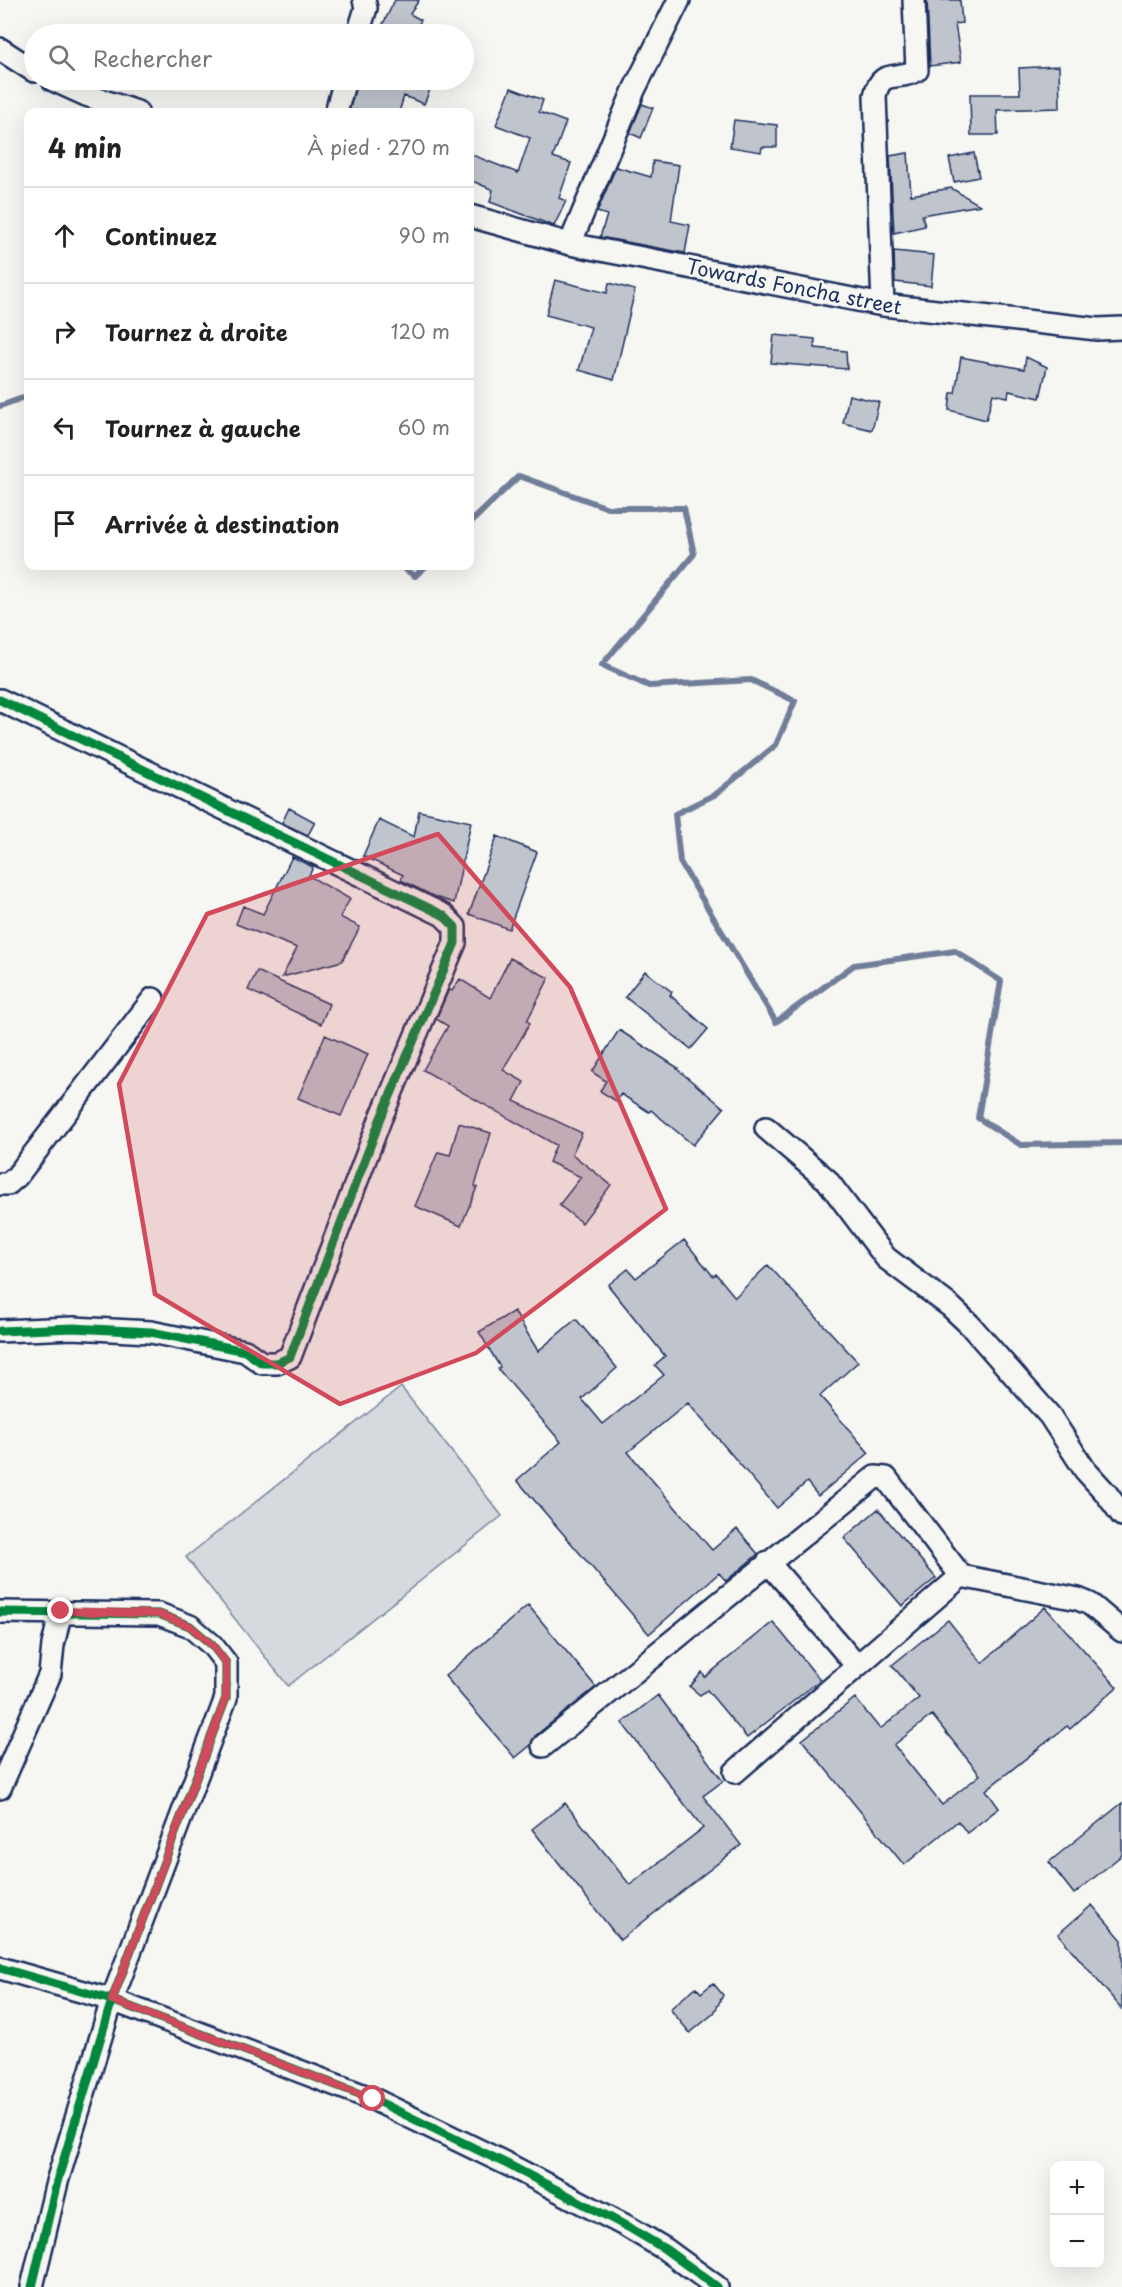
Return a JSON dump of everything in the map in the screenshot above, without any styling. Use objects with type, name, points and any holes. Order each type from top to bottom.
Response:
[{"type":"street","points":[[361,24],[366,8],[364,0]]},
{"type":"street","points":[[570,243],[634,90],[679,0]]},
{"type":"street","points":[[883,305],[875,96],[877,85],[885,78],[911,74],[917,70],[914,0]]},
{"type":"street","points":[[0,49],[24,65]]},
{"type":"street","points":[[75,90],[125,108]]},
{"type":"street","points":[[337,108],[342,90]]},
{"type":"street","name":"Towards Foncha street","points":[[474,217],[570,243],[883,305],[1097,329],[1122,328]]},
{"type":"street","points":[[0,700],[443,915],[455,927],[455,943],[380,1119],[290,1357],[277,1363],[262,1363],[245,1351],[151,1332],[74,1328],[0,1331]]},
{"type":"street","points":[[0,1184],[8,1184],[17,1176],[153,999]]},
{"type":"street","points":[[766,1128],[827,1180],[886,1258],[950,1306],[969,1324],[1050,1416],[1085,1470],[1122,1515]]},
{"type":"street","points":[[543,1746],[875,1477],[886,1478],[961,1576],[1078,1599],[1090,1604],[1122,1631]]},
{"type":"street","points":[[768,1562],[857,1666]]},
{"type":"street","points":[[735,1772],[961,1576]]},
{"type":"street","points":[[0,1788],[50,1674],[53,1645],[61,1611]]},
{"type":"street","points":[[0,1612],[159,1614],[190,1626],[212,1645],[226,1663],[226,1698],[112,2000],[57,2182],[32,2287]]},
{"type":"street","points":[[0,1968],[112,2000],[373,2099],[509,2165],[628,2227],[665,2249],[717,2287]]},
{"type":"highlighted area","points":[[438,834],[570,987],[666,1209],[476,1353],[340,1404],[155,1294],[119,1084],[207,914]]},
{"type":"shaded area","points":[[401,1387],[502,1516],[288,1686],[186,1557]]},
{"type":"building","points":[[395,0],[419,0],[410,14],[421,20],[419,24],[383,24]]},
{"type":"building","points":[[927,0],[960,0],[962,23],[955,24],[961,62],[930,66]]},
{"type":"building","points":[[1059,66],[1060,108],[997,110],[998,135],[971,135],[970,94],[1020,94],[1019,68]]},
{"type":"building","points":[[511,88],[543,100],[539,112],[566,122],[553,157],[571,163],[559,198],[566,201],[554,226],[490,202],[493,190],[474,182],[474,156],[518,173],[530,138],[496,125]]},
{"type":"building","points":[[354,90],[430,90],[424,104],[404,96],[400,108],[350,108]]},
{"type":"building","points":[[642,104],[653,108],[641,138],[630,133]]},
{"type":"building","points":[[734,120],[777,125],[777,147],[762,147],[761,152],[730,147]]},
{"type":"building","points":[[908,153],[911,195],[951,188],[980,205],[922,215],[925,226],[894,233],[890,156]]},
{"type":"building","points":[[974,153],[979,177],[954,182],[949,158]]},
{"type":"building","points":[[653,161],[679,165],[671,221],[690,225],[685,253],[600,237],[607,215],[597,212],[616,167],[651,177]]},
{"type":"building","points":[[894,251],[934,255],[931,286],[895,282]]},
{"type":"building","points":[[555,280],[607,293],[609,283],[635,290],[614,380],[579,370],[591,327],[546,315]]},
{"type":"building","points":[[774,335],[815,339],[815,348],[846,351],[847,369],[771,363]]},
{"type":"building","points":[[961,357],[1024,369],[1026,357],[1047,367],[1040,398],[1009,391],[1008,397],[993,394],[986,420],[949,410],[951,393],[955,393]]},
{"type":"building","points":[[849,395],[879,402],[872,430],[843,423]]},
{"type":"building","points":[[289,808],[315,822],[308,835],[282,823]]},
{"type":"building","points":[[419,811],[471,822],[454,903],[433,896],[401,880],[403,875],[363,856],[379,820],[414,837]]},
{"type":"building","points":[[497,836],[537,852],[509,929],[469,914]]},
{"type":"building","points":[[292,857],[313,867],[309,876],[350,899],[340,917],[360,927],[342,961],[282,977],[297,948],[236,924],[243,906],[263,914]]},
{"type":"building","points":[[510,958],[549,978],[527,1021],[530,1023],[503,1070],[524,1082],[514,1101],[582,1133],[572,1154],[611,1185],[582,1223],[559,1205],[581,1177],[549,1162],[556,1145],[423,1070],[448,1026],[436,1019],[449,989],[452,991],[460,979],[490,998]]},
{"type":"building","points":[[257,971],[329,1004],[321,1024],[248,990]]},
{"type":"building","points":[[645,971],[672,992],[670,995],[708,1029],[691,1049],[625,997]]},
{"type":"building","points":[[619,1030],[678,1068],[724,1108],[693,1145],[651,1110],[649,1112],[621,1094],[616,1101],[600,1091],[606,1081],[592,1072]]},
{"type":"building","points":[[325,1035],[368,1054],[341,1116],[298,1098]]},
{"type":"building","points":[[459,1123],[491,1133],[475,1186],[477,1187],[461,1226],[415,1206],[438,1152],[450,1155]]},
{"type":"building","points":[[684,1240],[713,1276],[716,1274],[735,1297],[768,1265],[858,1362],[820,1396],[869,1453],[818,1496],[807,1482],[777,1508],[688,1403],[628,1452],[712,1550],[737,1529],[758,1554],[726,1581],[719,1573],[649,1634],[517,1480],[561,1442],[498,1369],[500,1367],[479,1332],[514,1311],[538,1351],[576,1319],[617,1368],[582,1399],[603,1424],[664,1375],[655,1365],[665,1356],[608,1285],[628,1269],[636,1278]]},
{"type":"building","points":[[878,1509],[936,1578],[902,1606],[844,1538]]},
{"type":"building","points":[[528,1605],[596,1687],[535,1736],[531,1745],[515,1758],[445,1676]]},
{"type":"building","points":[[1045,1607],[1117,1687],[1070,1729],[1067,1726],[986,1790],[999,1808],[967,1833],[958,1821],[904,1865],[802,1740],[855,1698],[880,1729],[919,1698],[892,1665],[948,1620],[982,1663]],"holes":[[[932,1715],[980,1775],[942,1805],[894,1745]]]},
{"type":"building","points":[[773,1622],[820,1680],[747,1738],[707,1690],[700,1695],[690,1687],[702,1672],[705,1677]]},
{"type":"building","points":[[658,1695],[723,1781],[703,1796],[741,1845],[620,1940],[532,1829],[565,1803],[630,1885],[703,1828],[622,1723]]},
{"type":"building","points":[[1122,1803],[1122,1855],[1074,1894],[1049,1862]]},
{"type":"building","points":[[1092,1905],[1122,1940],[1122,2009],[1058,1934]]},
{"type":"building","points":[[713,1983],[723,1995],[714,2013],[690,2033],[670,2009],[696,1987],[701,1993]]},
{"type":"waterway","points":[[0,406],[24,397]]},
{"type":"waterway","points":[[474,519],[519,476],[608,508],[684,508],[694,554],[602,665],[649,686],[751,680],[795,701],[776,745],[716,794],[675,814],[680,862],[776,1022],[854,965],[955,951],[1001,981],[978,1118],[1021,1145],[1122,1143]]},
{"type":"waterway","points":[[406,570],[415,576],[422,570]]},
{"type":"cycle path","points":[[0,700],[443,915],[455,927],[455,943],[380,1120],[290,1357],[277,1363],[262,1363],[245,1351],[151,1332],[73,1328],[0,1331]]},
{"type":"cycle path","points":[[0,1612],[159,1614],[190,1626],[212,1645],[226,1663],[226,1698],[112,2000],[57,2182],[32,2287]]},
{"type":"cycle path","points":[[0,1968],[112,2000],[373,2099],[509,2165],[628,2227],[665,2249],[717,2287]]},
{"type":"route","points":[[61,1611],[159,1614],[190,1626],[212,1645],[226,1663],[226,1698],[112,2000],[373,2099]]}]
